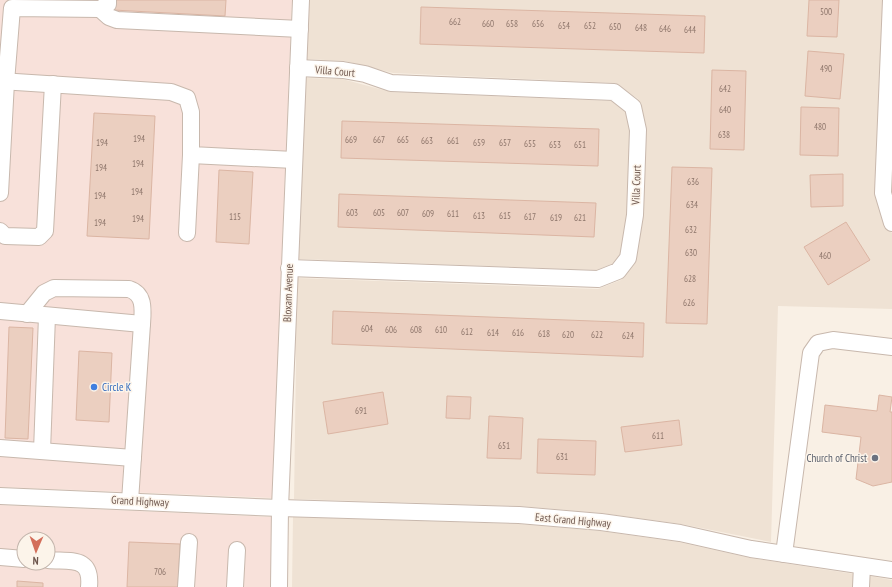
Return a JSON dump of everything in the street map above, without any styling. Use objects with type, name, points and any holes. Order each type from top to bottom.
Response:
[{"type":"street","name":"Bloxam Avenue","points":[[279,587],[280,508],[301,0]]},
{"type":"street","points":[[891,0],[883,193],[892,223]]},
{"type":"street","points":[[0,193],[3,81],[12,4],[104,5],[109,17],[117,20],[300,29]]},
{"type":"street","name":"Villa Court","points":[[289,268],[598,279],[618,271],[628,258],[635,215],[638,130],[633,107],[614,92],[391,82],[366,74],[343,70],[298,68]]},
{"type":"street","points":[[3,81],[171,92],[187,98],[191,112],[191,155],[187,233]]},
{"type":"street","points":[[0,231],[5,236],[39,237],[45,231],[53,84]]},
{"type":"street","points":[[191,155],[294,160]]},
{"type":"street","points":[[27,314],[44,293],[54,288],[129,290],[135,291],[140,296],[143,307],[130,501]]},
{"type":"street","points":[[0,311],[142,324]]},
{"type":"street","points":[[42,451],[47,316]]},
{"type":"street","points":[[784,554],[811,353],[818,343],[832,340],[892,347]]},
{"type":"street","points":[[0,448],[133,458]]},
{"type":"street","name":"Grand Highway","points":[[0,496],[280,508]]},
{"type":"street","name":"East Grand Highway","points":[[280,508],[519,515],[593,522],[680,533],[751,549],[862,566]]},
{"type":"street","points":[[186,587],[188,542]]},
{"type":"street","points":[[235,587],[237,550]]},
{"type":"street","points":[[0,557],[16,558]]},
{"type":"street","points":[[56,561],[79,562],[86,568],[90,575],[89,587]]},
{"type":"street","points":[[861,587],[862,566],[892,570]]},
{"type":"shaded area","points":[[0,0],[292,0],[272,498],[0,487]]},
{"type":"shaded area","points":[[309,0],[883,0],[875,192],[884,226],[892,233],[892,309],[778,306],[771,542],[681,524],[601,513],[520,506],[294,499],[297,278],[598,289],[621,280],[636,259],[643,216],[646,127],[641,104],[638,99],[615,83],[393,73],[345,61],[306,59]]},
{"type":"shaded area","points":[[306,78],[342,79],[391,92],[612,101],[626,112],[630,131],[627,215],[621,254],[614,263],[597,270],[298,259]]},
{"type":"shaded area","points":[[0,505],[272,517],[271,587],[0,587]]},
{"type":"shaded area","points":[[293,517],[519,524],[600,531],[678,542],[750,558],[854,574],[853,587],[292,587]]},
{"type":"shaded area","points":[[870,576],[892,580],[892,587],[869,587]]},
{"type":"building","points":[[113,0],[226,0],[225,16],[113,10]]},
{"type":"building","points":[[809,0],[839,0],[837,37],[807,36]]},
{"type":"building","points":[[421,7],[705,16],[704,53],[420,44]]},
{"type":"building","points":[[808,51],[844,54],[840,99],[805,96]]},
{"type":"building","points":[[712,70],[746,71],[744,150],[710,149]]},
{"type":"building","points":[[801,107],[839,108],[838,156],[800,155]]},
{"type":"building","points":[[94,113],[155,116],[149,239],[87,236]]},
{"type":"building","points":[[342,121],[599,129],[598,166],[341,158]]},
{"type":"building","points":[[672,167],[712,168],[707,324],[666,323]]},
{"type":"building","points":[[219,170],[253,172],[249,244],[216,242]]},
{"type":"building","points":[[843,174],[843,206],[811,207],[810,175]]},
{"type":"building","points":[[339,194],[596,203],[594,237],[338,227]]},
{"type":"building","points":[[846,222],[870,260],[828,285],[804,247]]},
{"type":"building","points":[[333,311],[644,323],[643,357],[332,344]]},
{"type":"building","points":[[9,327],[33,328],[28,439],[5,438]]},
{"type":"building","name":"Circle K","points":[[79,351],[112,353],[109,422],[76,420]]},
{"type":"building","points":[[383,392],[388,424],[328,434],[323,402]]},
{"type":"building","name":"Church of Christ","points":[[879,395],[892,397],[890,412],[892,412],[892,482],[873,486],[856,479],[861,437],[822,432],[825,405],[877,411]]},
{"type":"building","points":[[447,396],[471,397],[470,419],[446,418]]},
{"type":"building","points":[[489,416],[523,418],[521,459],[487,458]]},
{"type":"building","points":[[679,420],[682,445],[625,452],[621,427]]},
{"type":"building","points":[[538,439],[596,441],[595,475],[537,473]]},
{"type":"building","points":[[129,542],[180,544],[178,587],[127,587]]},
{"type":"building","points":[[17,581],[43,583],[43,587],[17,587]]},
{"type":"place","name":"Circle K","points":[[94,387]]},
{"type":"place","name":"Church of Christ","points":[[875,458]]}]
